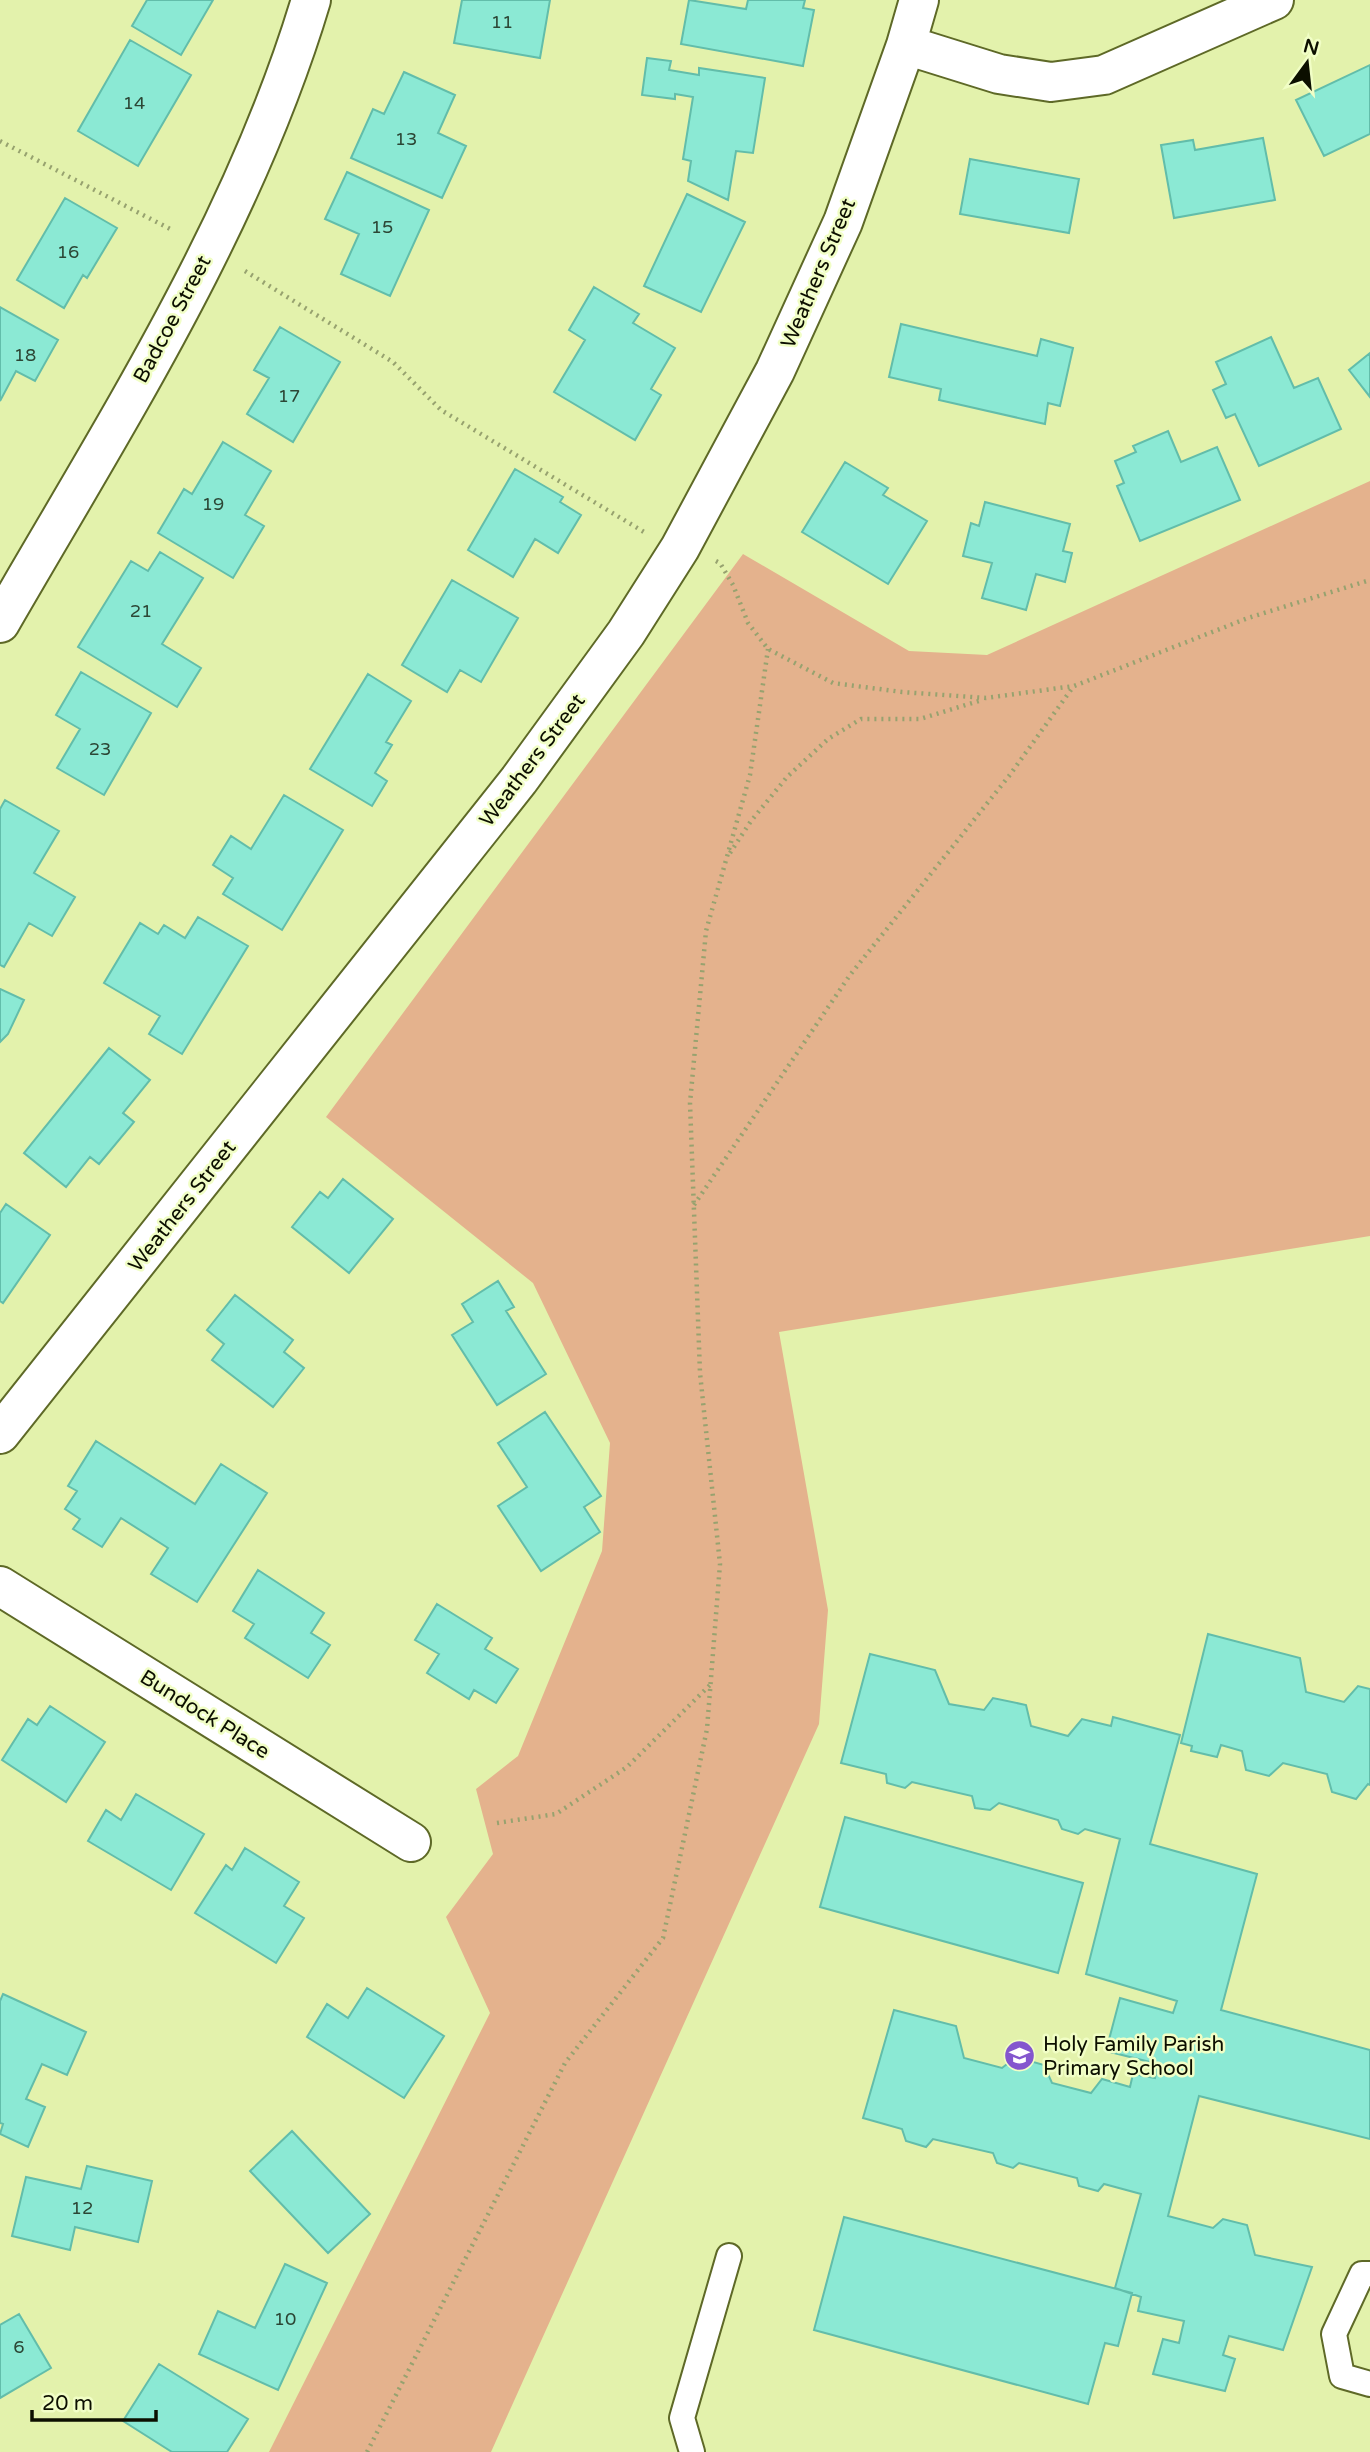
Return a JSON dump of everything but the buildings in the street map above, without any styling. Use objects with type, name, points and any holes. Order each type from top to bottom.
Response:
[{"type":"street","name":"Badcoe Street","points":[[0,623],[199,274],[268,123],[298,44],[311,0]]},
{"type":"street","name":"Weathers Street","points":[[4,1423],[519,780],[626,633],[680,548],[766,392],[843,222],[906,45],[919,0]]},
{"type":"street","points":[[906,45],[999,74],[1051,82],[1064,81],[1104,75],[1274,0]]},
{"type":"street","name":"Bundock Place","points":[[0,1586],[411,1842]]},
{"type":"lane","points":[[692,2452],[682,2418],[729,2256]]},
{"type":"lane","points":[[1370,2274],[1362,2274],[1334,2334],[1342,2376],[1370,2384]]},
{"type":"path","points":[[368,2452],[565,2063],[663,1938],[707,1729],[720,1564],[699,1373],[690,1104],[706,931],[750,775],[768,649]]},
{"type":"path","points":[[694,1205],[850,975],[1009,776],[1074,686]]},
{"type":"path","points":[[727,858],[751,821],[787,776],[828,738],[861,719],[920,719],[986,698]]},
{"type":"path","points":[[497,1824],[556,1814],[626,1767],[710,1685]]},
{"type":"shaded area","points":[[1370,481],[1370,1236],[779,1332],[828,1610],[819,1724],[491,2452],[269,2452],[490,2013],[446,1917],[493,1854],[476,1789],[518,1756],[602,1551],[610,1443],[533,1283],[326,1117],[743,554],[909,651],[987,655]]},
{"type":"place","name":"Holy Family Parish Primary School","points":[[1020,2056]]}]
